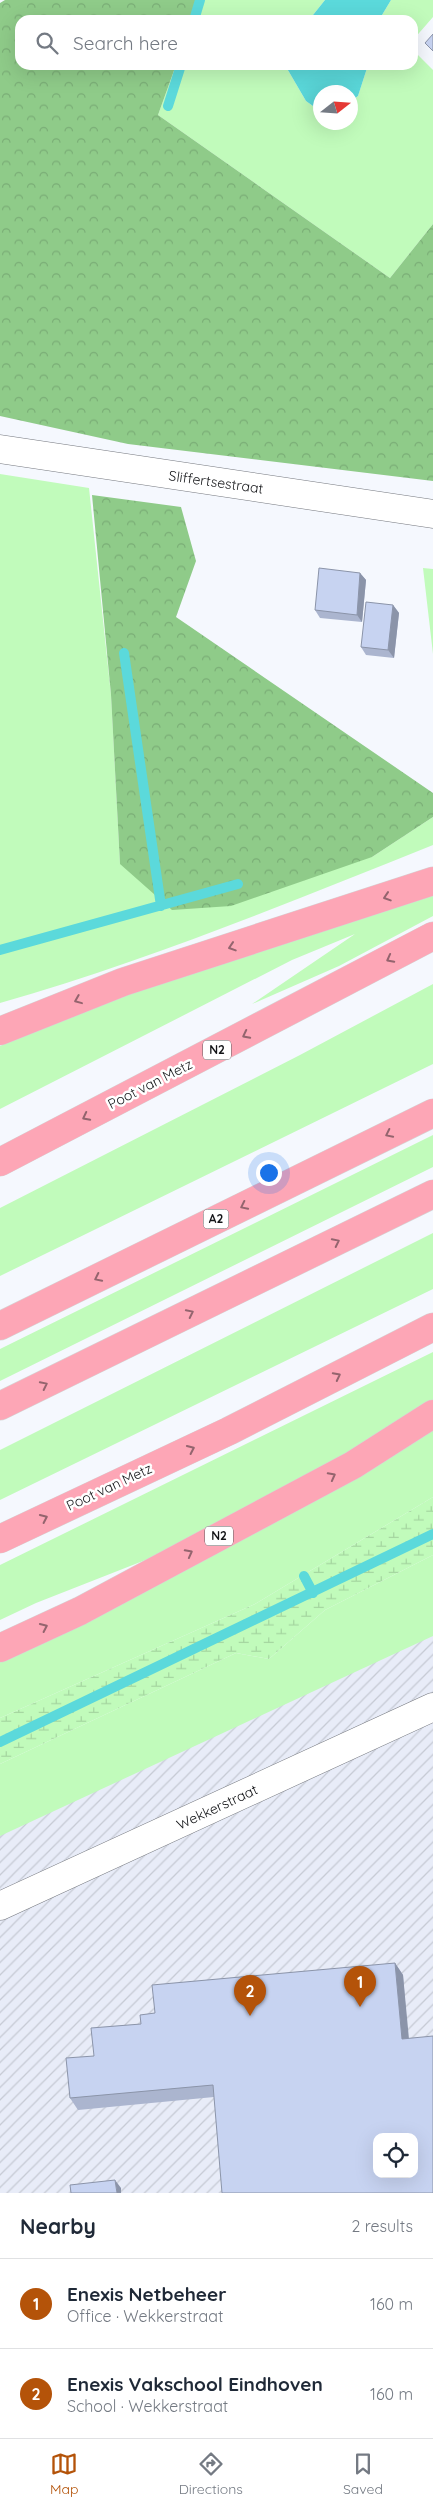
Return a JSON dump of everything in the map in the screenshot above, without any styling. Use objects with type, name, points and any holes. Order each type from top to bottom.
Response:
[{"type":"highway","points":[[0,1031],[124,982],[433,880]]},
{"type":"highway","name":"Poot van Metz","points":[[0,1162],[433,936]]},
{"type":"highway","name":"A2","points":[[0,1326],[433,1113]]},
{"type":"highway","points":[[0,1406],[433,1194]]},
{"type":"highway","name":"Poot van Metz","points":[[0,1539],[229,1431],[433,1327]]},
{"type":"highway","name":"N2","points":[[0,1648],[80,1611],[353,1465],[433,1414]]},
{"type":"street","name":"Sliffertsestraat","points":[[0,449],[433,514]]},
{"type":"street","name":"Wekkerstraat","points":[[0,1906],[433,1707]]},
{"type":"shaded area","points":[[433,1626],[433,2193],[0,2193],[0,1818]]},
{"type":"green space","points":[[5,0],[198,0],[193,15],[15,15],[15,70],[174,70],[158,115],[390,278],[433,224],[433,481],[128,444],[0,416],[0,3]]},
{"type":"green space","points":[[198,0],[325,0],[313,15],[193,15]]},
{"type":"green space","points":[[391,0],[433,0],[433,17],[418,34],[418,15],[382,15]]},
{"type":"green space","points":[[418,55],[433,70],[433,224],[390,278],[158,115],[174,70],[288,70],[306,101],[313,106],[313,130],[358,130],[358,96],[366,70],[418,70]]},
{"type":"green space","points":[[0,474],[89,488],[111,695],[120,864],[372,857],[433,817],[433,845],[164,950],[0,1003]]},
{"type":"green space","points":[[92,495],[181,507],[196,561],[176,617],[433,793],[433,817],[372,857],[231,906],[172,910],[120,864],[111,695]]},
{"type":"green space","points":[[423,568],[433,569],[433,654]]},
{"type":"green space","points":[[433,889],[433,916],[339,966],[252,1004],[355,934],[292,960],[0,1109],[0,1046],[107,996]]},
{"type":"green space","points":[[433,984],[433,1064],[0,1276],[0,1208],[300,1055]]},
{"type":"green space","points":[[433,1135],[433,1167],[0,1381],[0,1349]]},
{"type":"green space","points":[[433,1233],[433,1289],[0,1500],[0,1450]]},
{"type":"green space","points":[[433,1352],[433,1403],[199,1539],[36,1603],[0,1620],[0,1565]]},
{"type":"green space","points":[[433,1430],[433,1497],[255,1604],[0,1718],[0,1660]]},
{"type":"green space","points":[[433,1497],[433,1555],[325,1610],[269,1659],[236,1653],[0,1764],[0,1718],[255,1604]]},
{"type":"green space","points":[[433,1555],[433,1636],[0,1836],[0,1764],[236,1653],[269,1659],[325,1610]]},
{"type":"water","points":[[325,0],[391,0],[382,15],[313,15]]},
{"type":"water","points":[[288,70],[366,70],[358,96],[358,85],[313,85],[313,106],[306,101]]},
{"type":"building","points":[[433,34],[433,51],[425,43]]},
{"type":"building","points":[[319,568],[360,573],[357,615],[315,610]]},
{"type":"building","points":[[366,602],[393,605],[388,650],[361,647]]},
{"type":"building","points":[[395,1963],[402,2039],[433,2036],[433,2193],[222,2193],[213,2085],[70,2098],[66,2058],[94,2056],[91,2028],[141,2024],[140,2015],[155,2013],[152,1985]]},
{"type":"building","points":[[115,2180],[117,2193],[71,2193],[70,2185]]},
{"type":"waterway","points":[[196,15],[200,0]]},
{"type":"waterway","points":[[168,106],[179,70]]},
{"type":"waterway","points":[[124,653],[161,906]]},
{"type":"waterway","points":[[0,950],[238,884]]},
{"type":"waterway","points":[[0,1742],[433,1534]]},
{"type":"waterway","points":[[304,1576],[313,1593]]},
{"type":"place","name":"Enexis Netbeheer","points":[[360,2007]]},
{"type":"place","name":"Enexis Vakschool Eindhoven","points":[[250,2016]]}]
